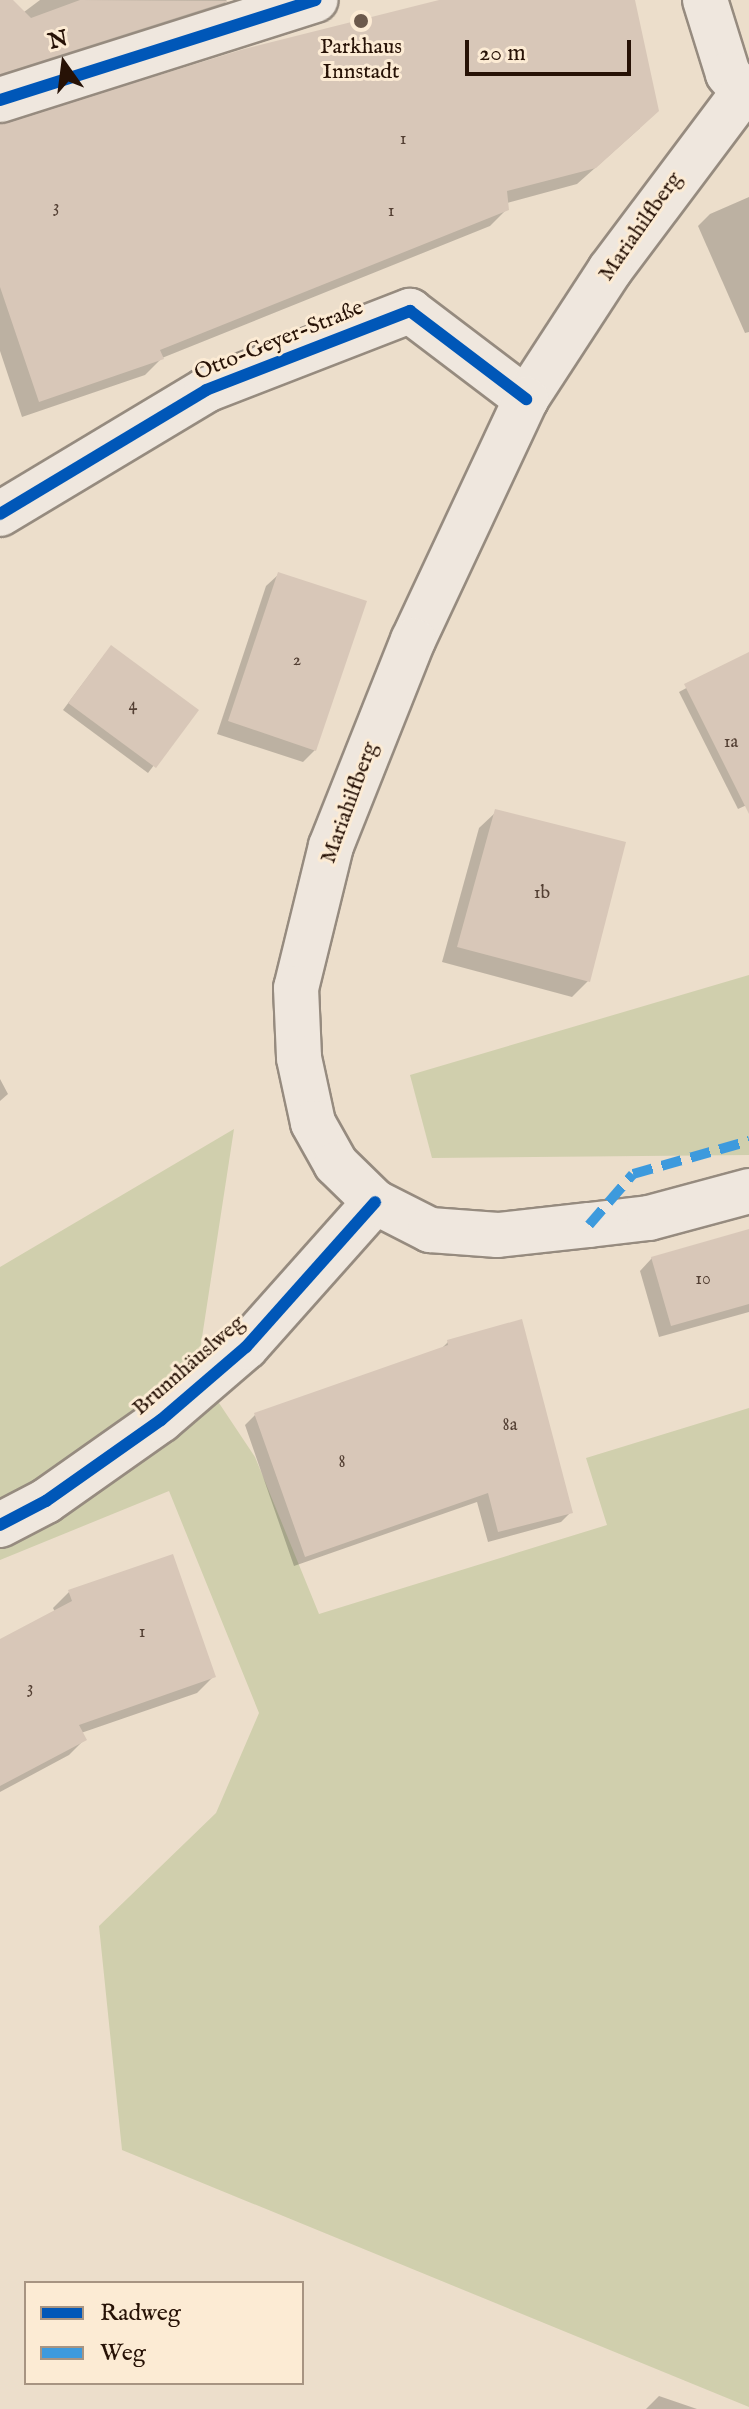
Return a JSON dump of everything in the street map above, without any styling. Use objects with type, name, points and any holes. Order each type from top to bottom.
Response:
[{"type":"main road","points":[[0,100],[316,0]]},
{"type":"main road","points":[[705,0],[728,74],[746,96]]},
{"type":"main road","name":"Mariahilfberg","points":[[746,96],[610,270],[526,399],[413,640],[331,846],[296,988],[299,1058],[313,1123],[336,1164],[375,1202],[430,1230],[498,1235],[649,1218],[749,1191]]},
{"type":"main road","name":"Otto-Geyer-Straße","points":[[0,514],[206,390],[410,311],[526,399]]},
{"type":"main road","name":"Brunnhäuslweg","points":[[0,1525],[46,1501],[161,1420],[246,1347],[375,1202]]},
{"type":"green space","points":[[749,975],[749,1155],[432,1158],[410,1075]]},
{"type":"green space","points":[[234,1129],[197,1370],[255,1457],[319,1614],[607,1525],[586,1458],[749,1408],[749,2407],[122,2150],[99,1926],[216,1813],[259,1713],[169,1491],[0,1560],[0,1267]]},
{"type":"building","points":[[0,0],[13,0],[31,18],[80,0],[229,1],[0,74]]},
{"type":"building","points":[[439,0],[635,0],[659,111],[596,168],[507,191],[509,210],[160,350],[164,359],[39,402],[0,287],[0,124],[244,49]]},
{"type":"building","points":[[278,572],[367,601],[316,751],[228,721]]},
{"type":"building","points":[[111,645],[199,710],[156,768],[68,703]]},
{"type":"building","points":[[749,652],[749,814],[684,684]]},
{"type":"building","points":[[495,809],[626,842],[590,982],[457,947]]},
{"type":"building","points":[[749,1229],[749,1304],[671,1326],[651,1257]]},
{"type":"building","points":[[522,1319],[573,1513],[498,1532],[488,1493],[305,1557],[254,1413],[448,1345],[447,1340]]},
{"type":"building","points":[[173,1554],[216,1677],[79,1725],[87,1740],[0,1786],[0,1639],[72,1601],[68,1590]]},
{"type":"marked path","points":[[589,1225],[633,1174],[749,1141]]},
{"type":"cycle path","points":[[0,100],[316,0]]},
{"type":"cycle path","points":[[0,514],[206,390],[410,311],[526,399]]},
{"type":"cycle path","points":[[0,1525],[46,1501],[161,1420],[246,1347],[375,1202]]},
{"type":"place","name":"Parkhaus Innstadt","points":[[361,21]]}]
